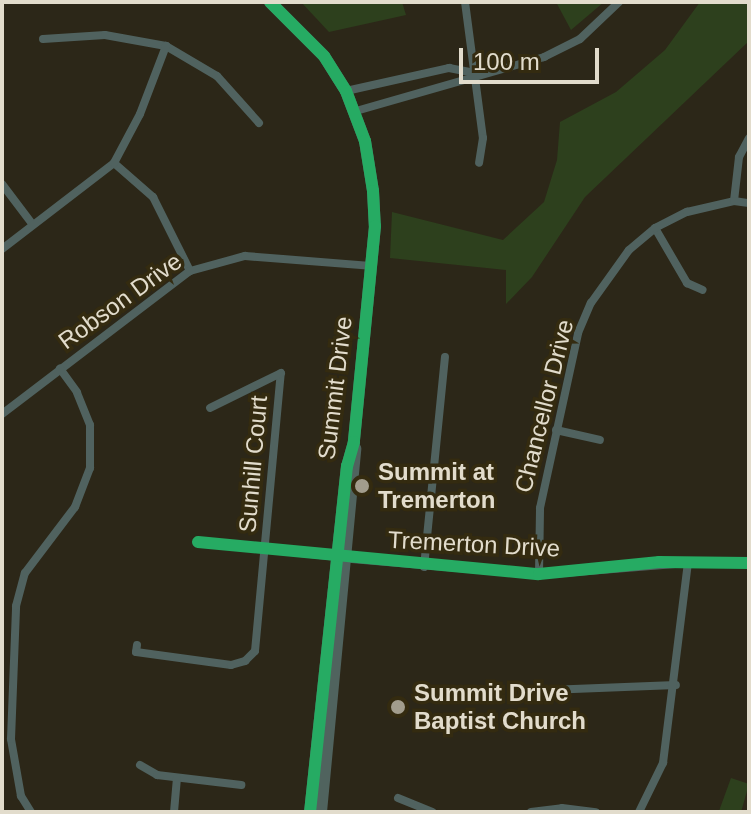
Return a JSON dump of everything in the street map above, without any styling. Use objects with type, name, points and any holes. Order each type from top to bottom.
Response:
[{"type":"main road","name":"Summit Drive","points":[[270,2],[324,56],[346,91],[356,111],[373,191],[371,266],[354,442],[310,812]]},
{"type":"main road","name":"Summit Drive","points":[[321,812],[342,557]]},
{"type":"street","points":[[465,2],[483,138],[479,163]]},
{"type":"street","points":[[356,111],[451,85],[474,73],[544,57],[580,39],[619,2]]},
{"type":"street","points":[[43,39],[105,35],[166,46],[217,76],[259,123]]},
{"type":"street","points":[[2,249],[114,163],[140,114],[166,46]]},
{"type":"street","points":[[346,91],[449,68],[474,73]]},
{"type":"street","points":[[734,201],[739,157],[749,138]]},
{"type":"street","points":[[114,163],[153,197],[190,271]]},
{"type":"street","points":[[2,184],[33,225]]},
{"type":"street","name":"Chancellor Drive","points":[[539,574],[540,508],[578,333],[591,303],[629,250],[655,228],[687,212],[734,201],[749,203]]},
{"type":"street","points":[[655,228],[687,283],[703,290]]},
{"type":"street","name":"Robson Drive","points":[[2,414],[190,271],[245,256],[371,266]]},
{"type":"street","points":[[424,567],[445,357]]},
{"type":"street","points":[[31,812],[21,796],[11,739],[16,606],[25,573],[75,507],[90,468],[90,425],[77,392],[60,369]]},
{"type":"street","name":"Sunhill Court","points":[[137,645],[136,652],[231,665],[245,661],[255,651],[281,373],[210,408]]},
{"type":"street","points":[[556,430],[600,440]]},
{"type":"street","name":"Tremerton Drive","points":[[198,542],[424,567],[539,574],[688,562],[749,563]]},
{"type":"street","points":[[639,812],[663,763],[676,685],[688,562]]},
{"type":"street","points":[[522,691],[676,685]]},
{"type":"street","points":[[140,765],[157,775],[241,785]]},
{"type":"street","points":[[174,812],[177,778]]},
{"type":"street","points":[[398,798],[432,812]]},
{"type":"street","points":[[531,812],[596,812]]},
{"type":"green space","points":[[301,2],[402,2],[406,15],[329,32]]},
{"type":"green space","points":[[556,2],[604,2],[571,30]]},
{"type":"green space","points":[[700,2],[749,2],[749,41],[585,197],[532,277],[506,304],[506,270],[390,258],[392,212],[503,240],[544,202],[557,160],[560,122],[616,92],[665,50]]},
{"type":"green space","points":[[731,778],[749,784],[741,812],[719,811]]},
{"type":"cycle path","points":[[270,2],[324,56],[346,91],[365,141],[375,226],[354,442],[347,466],[310,812]]},
{"type":"cycle path","points":[[198,542],[539,574],[659,562],[749,563]]},
{"type":"place","name":"Summit at Tremerton","points":[[362,486]]},
{"type":"place","name":"Summit Drive Baptist Church","points":[[398,707]]}]
